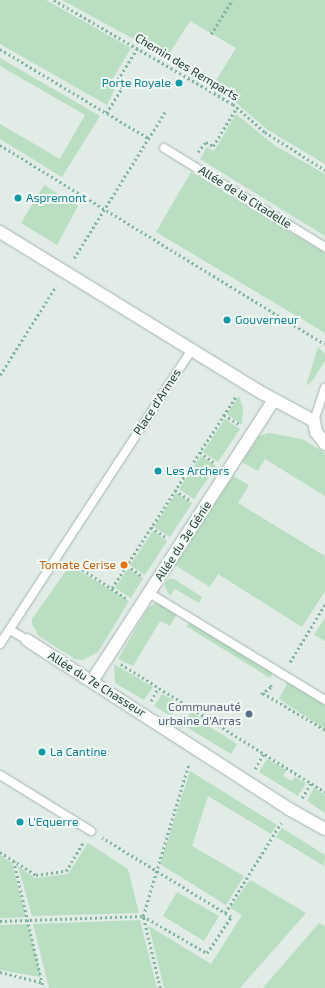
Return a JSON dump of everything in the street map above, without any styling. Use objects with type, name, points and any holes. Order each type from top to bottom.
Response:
[{"type":"street","points":[[0,232],[274,400],[314,421],[316,432],[325,444]]},
{"type":"street","name":"Allée du 3e Génie","points":[[92,681],[274,400]]},
{"type":"street","name":"Allée du 7e Chasseur","points":[[27,640],[194,745],[289,809],[325,829]]},
{"type":"lane","name":"Allée de la Citadelle","points":[[164,148],[325,246]]},
{"type":"lane","name":"Place d'Armes","points":[[0,644],[192,349]]},
{"type":"lane","points":[[314,421],[325,388]]},
{"type":"lane","points":[[149,593],[325,700]]},
{"type":"lane","name":"Allée du 7e Chasseur","points":[[10,630],[27,640]]},
{"type":"lane","points":[[0,775],[91,831]]},
{"type":"path","name":"Chemin des Remparts","points":[[54,0],[138,47],[237,107],[264,132],[325,170]]},
{"type":"path","points":[[211,34],[232,0]]},
{"type":"path","points":[[106,113],[122,88],[115,84],[138,47]]},
{"type":"path","points":[[0,49],[148,138],[165,112]]},
{"type":"path","points":[[206,142],[213,146],[237,107]]},
{"type":"path","points":[[0,145],[325,344]]},
{"type":"path","points":[[112,588],[245,382]]},
{"type":"path","points":[[66,559],[141,607]]},
{"type":"path","points":[[282,673],[325,604]]},
{"type":"path","points":[[108,656],[325,792]]},
{"type":"path","points":[[263,693],[325,730]]},
{"type":"path","points":[[160,988],[143,916],[194,745]]},
{"type":"path","points":[[224,913],[289,809]]},
{"type":"path","points":[[0,852],[36,875],[66,871],[91,831],[231,917],[207,952],[143,916],[0,921]]},
{"type":"path","points":[[14,861],[30,920],[44,983],[43,987]]},
{"type":"path","points":[[0,972],[44,983]]},
{"type":"green space","points":[[0,0],[46,0],[131,48],[109,85],[115,89],[107,105],[0,44]]},
{"type":"green space","points":[[62,0],[325,0],[325,164],[268,130],[214,84],[236,48],[190,21],[169,54],[163,55]]},
{"type":"green space","points":[[0,58],[100,116],[62,177],[0,139],[0,124],[60,159],[85,115],[0,66]]},
{"type":"green space","points":[[236,114],[274,145],[325,174],[325,236],[200,159],[207,147],[214,151]]},
{"type":"green space","points":[[191,172],[325,253],[325,333],[156,232]]},
{"type":"green space","points":[[44,185],[78,206],[57,245],[21,223]]},
{"type":"green space","points":[[318,347],[325,354],[325,361],[312,381],[306,386]]},
{"type":"green space","points":[[239,396],[243,408],[242,425],[227,414]]},
{"type":"green space","points":[[225,419],[240,429],[218,462],[203,452]]},
{"type":"green space","points":[[269,433],[302,439],[325,453],[325,496],[265,459],[258,471],[242,462],[259,436]]},
{"type":"green space","points":[[201,456],[216,466],[194,499],[179,489]]},
{"type":"green space","points":[[233,476],[249,485],[238,503],[325,556],[325,591],[302,627],[218,574],[210,587],[175,565]]},
{"type":"green space","points":[[176,493],[192,503],[170,537],[154,527]]},
{"type":"green space","points":[[153,531],[167,541],[145,575],[130,565]]},
{"type":"green space","points":[[70,565],[129,601],[98,652],[83,660],[75,659],[39,636],[32,624],[32,619]]},
{"type":"green space","points":[[128,569],[143,578],[131,598],[115,588]]},
{"type":"green space","points":[[168,579],[174,579],[202,597],[199,603],[175,589],[170,596],[164,585]]},
{"type":"green space","points":[[157,602],[175,611],[176,615],[170,626],[160,621],[133,666],[118,659],[148,608]]},
{"type":"green space","points":[[325,618],[325,641],[314,635]]},
{"type":"green space","points":[[192,621],[274,670],[270,678],[186,626]]},
{"type":"green space","points":[[114,664],[153,687],[144,700],[115,683]]},
{"type":"green space","points":[[289,680],[325,704],[325,729],[279,699]]},
{"type":"green space","points":[[162,694],[179,704],[171,716],[154,706]]},
{"type":"green space","points":[[191,712],[205,720],[204,723],[237,744],[231,754],[183,725]]},
{"type":"green space","points":[[267,759],[287,770],[283,776],[292,781],[295,777],[306,783],[298,796],[259,772]]},
{"type":"green space","points":[[190,771],[277,825],[271,834],[208,796],[192,846],[244,876],[226,905],[160,864]]},
{"type":"green space","points":[[314,788],[325,795],[325,813],[307,801]]},
{"type":"green space","points":[[282,828],[325,855],[324,866],[276,837]]},
{"type":"green space","points":[[88,843],[128,869],[139,913],[32,916],[18,866],[35,878],[68,874]]},
{"type":"green space","points":[[0,855],[12,863],[26,917],[0,918]]},
{"type":"green space","points":[[250,880],[306,913],[240,988],[164,988],[149,926],[211,964],[242,915],[230,908]]},
{"type":"green space","points":[[177,892],[219,916],[204,941],[163,916]]},
{"type":"green space","points":[[140,920],[157,988],[49,988],[33,924]]},
{"type":"green space","points":[[319,923],[325,926],[325,988],[263,988]]},
{"type":"green space","points":[[28,924],[40,977],[0,970],[0,925]]},
{"type":"place","name":"Porte Royale","points":[[179,83]]},
{"type":"place","name":"Aspremont","points":[[18,198]]},
{"type":"place","name":"Gouverneur","points":[[227,320]]},
{"type":"place","name":"Les Archers","points":[[158,471]]},
{"type":"place","name":"Tomate Cerise","points":[[124,565]]},
{"type":"place","name":"Communauté urbaine d'Arras","points":[[249,714]]},
{"type":"place","name":"La Cantine","points":[[42,752]]},
{"type":"place","name":"L'Equerre","points":[[20,822]]}]
